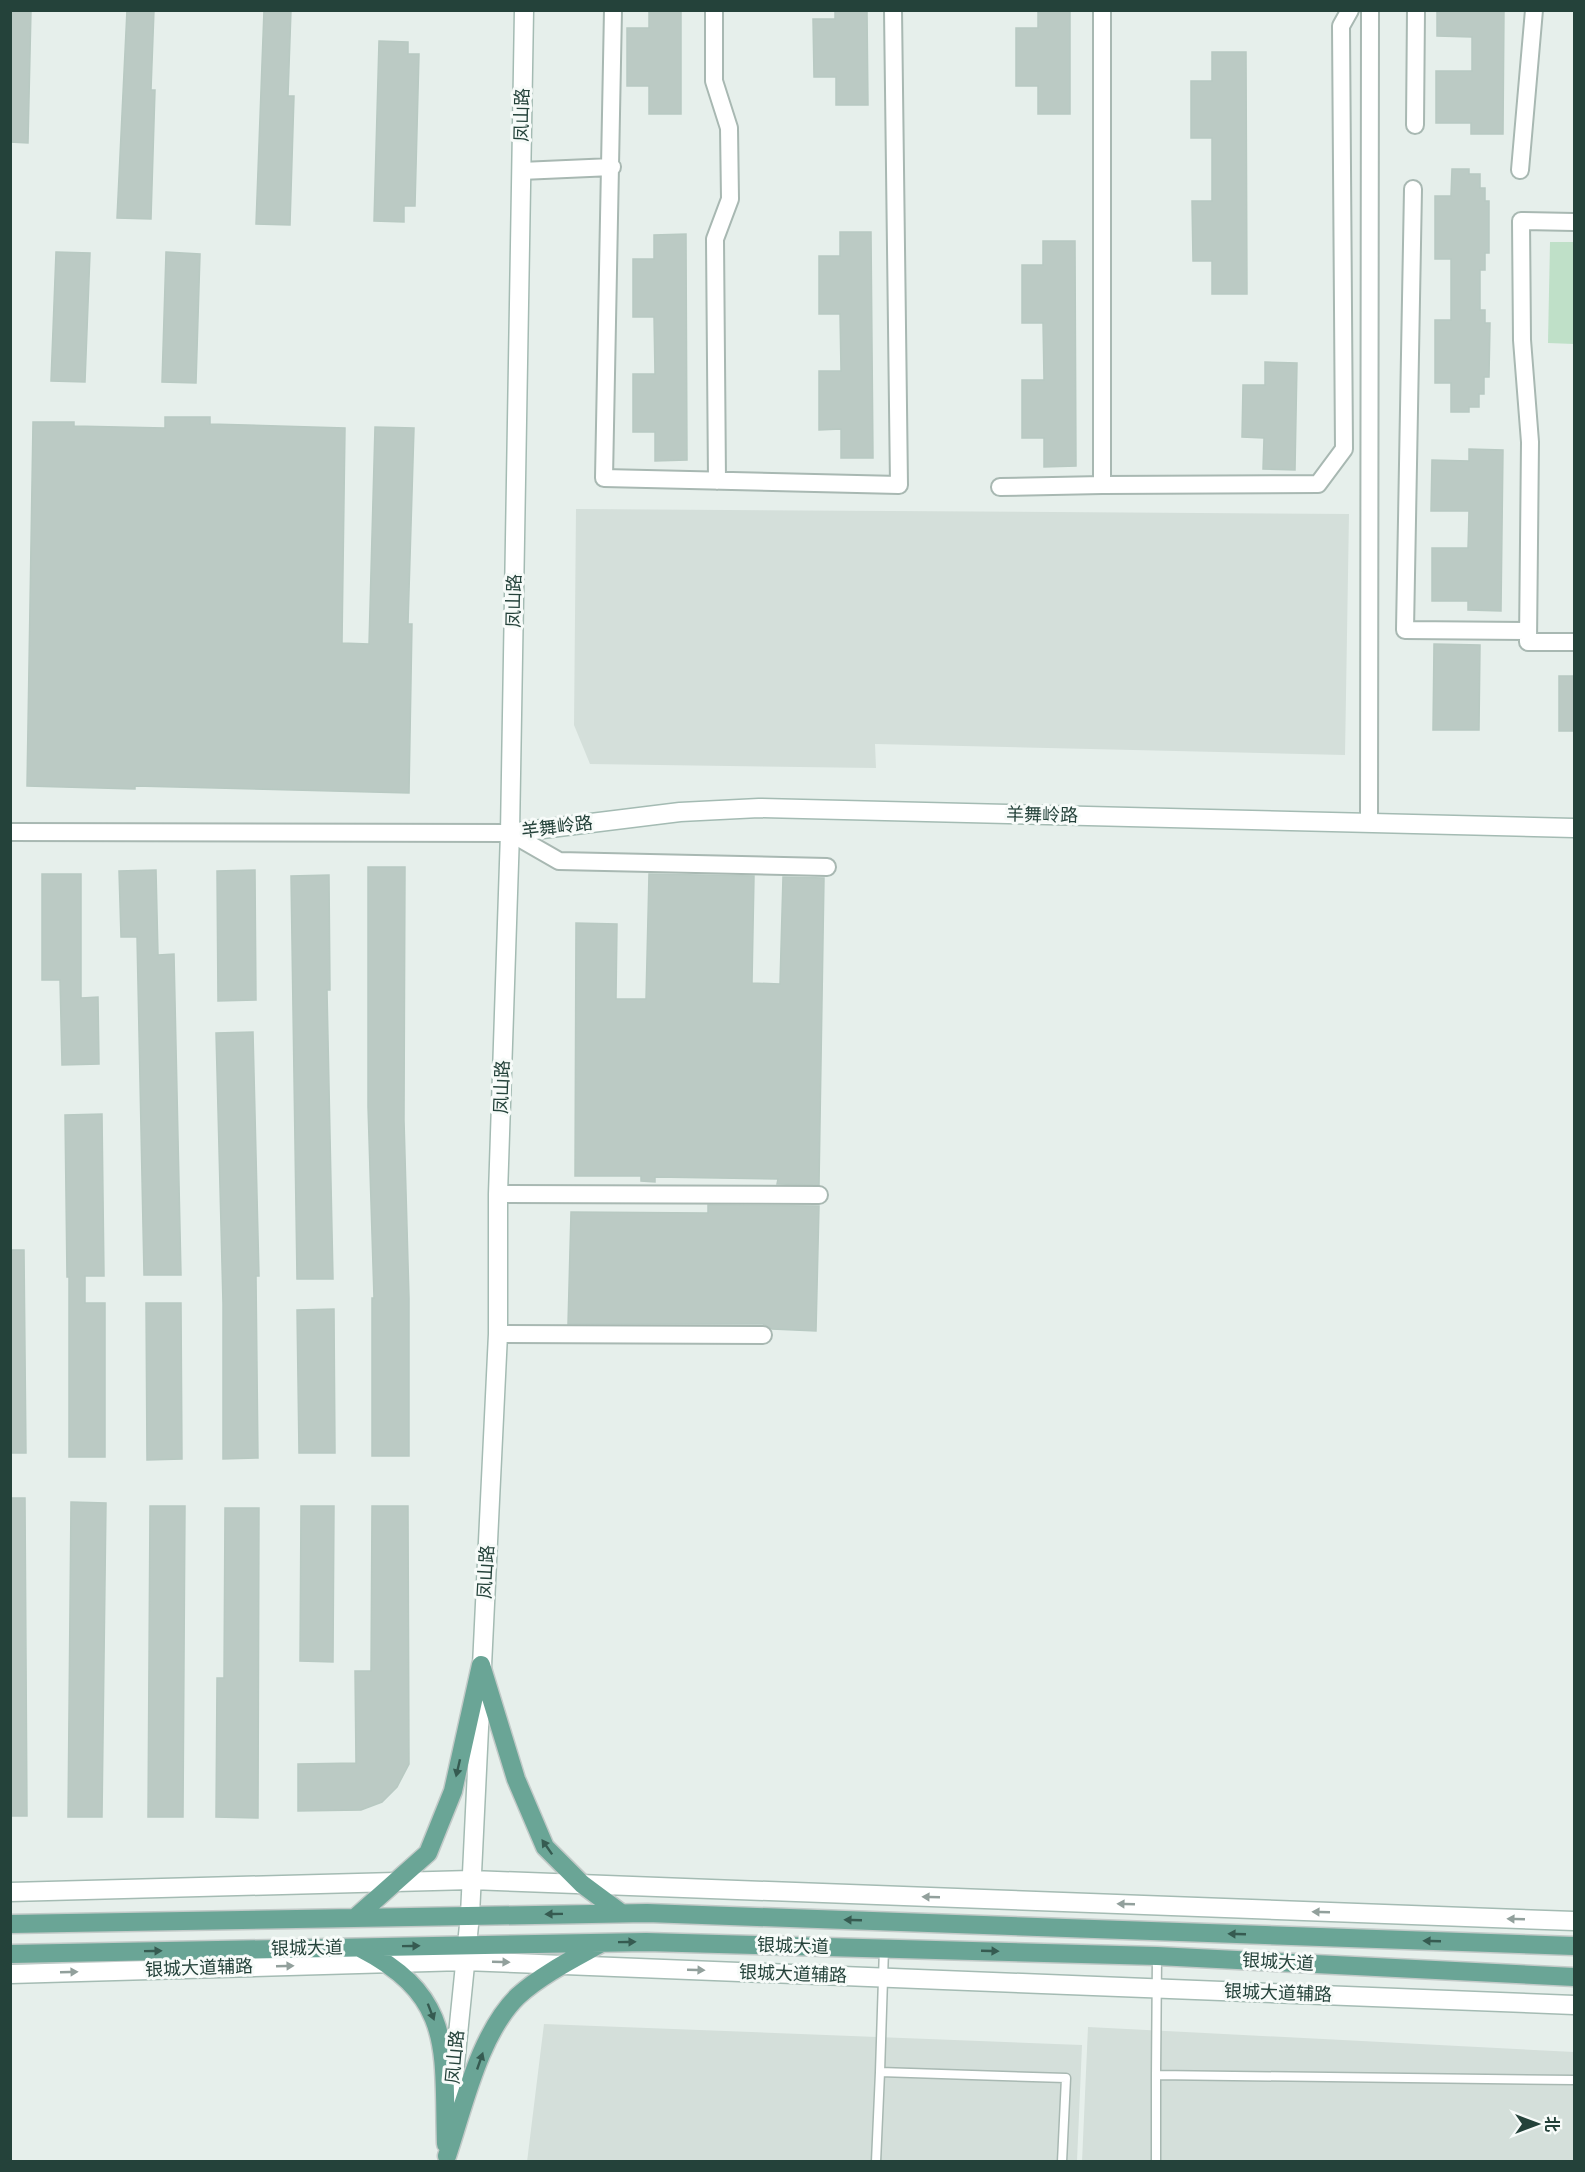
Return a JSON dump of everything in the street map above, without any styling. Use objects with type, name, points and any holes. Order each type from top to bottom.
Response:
[{"type":"main road","points":[[356,1917],[392,1882],[428,1853],[453,1791],[482,1665]]},
{"type":"main road","points":[[482,1665],[516,1779],[545,1847],[582,1884],[621,1913]]},
{"type":"main road","name":"银城大道","points":[[10,1924],[621,1913],[1575,1946]]},
{"type":"main road","points":[[446,2159],[487,2040],[518,1997],[564,1964],[602,1942]]},
{"type":"main road","name":"银城大道","points":[[10,1954],[358,1947],[465,1952],[602,1942],[1156,1956],[1575,1977]]},
{"type":"main road","points":[[358,1947],[389,1963],[426,1999],[442,2042],[446,2159]]},
{"type":"street","name":"凤山路","points":[[446,2159],[470,1915],[498,1334],[498,1194],[510,833],[524,10]]},
{"type":"street","points":[[613,10],[612,167],[604,478],[899,485],[893,10]]},
{"type":"street","points":[[714,10],[714,81],[729,128],[730,187],[730,199],[715,239],[717,481]]},
{"type":"street","points":[[1102,10],[1102,485]]},
{"type":"street","points":[[1000,487],[1318,484],[1344,449],[1341,26],[1350,10]]},
{"type":"street","points":[[1369,823],[1370,10]]},
{"type":"street","points":[[1415,125],[1416,10]]},
{"type":"street","points":[[1520,170],[1534,10]]},
{"type":"street","points":[[521,171],[612,167]]},
{"type":"street","points":[[1413,189],[1405,630],[1528,631]]},
{"type":"street","points":[[1575,222],[1521,221],[1522,340],[1530,442],[1528,642],[1575,642]]},
{"type":"street","name":"羊舞岭路","points":[[510,833],[680,812],[759,808],[1575,828]]},
{"type":"street","points":[[10,832],[510,833],[559,861],[827,867]]},
{"type":"street","points":[[498,1194],[819,1194]]},
{"type":"street","points":[[498,1334],[763,1335]]},
{"type":"street","points":[[10,1892],[471,1880],[1575,1921]]},
{"type":"street","name":"银城大道辅路","points":[[10,1974],[389,1963],[465,1952],[564,1964],[1575,2005]]},
{"type":"lane","points":[[876,2162],[884,1948]]},
{"type":"lane","points":[[1156,1956],[1156,2162]]},
{"type":"lane","points":[[880,2072],[1066,2078],[1062,2162]]},
{"type":"lane","points":[[1156,2075],[1575,2080]]},
{"type":"shaded area","points":[[576,509],[1349,514],[1345,755],[875,744],[876,768],[590,764],[574,725]]},
{"type":"shaded area","points":[[544,2024],[1082,2045],[1077,2161],[527,2162]]},
{"type":"shaded area","points":[[1088,2027],[1574,2052],[1574,2161],[1082,2162]]},
{"type":"green space","points":[[1550,242],[1574,242],[1574,344],[1548,343]]},
{"type":"building","points":[[10,10],[31,10],[28,143],[10,142]]},
{"type":"building","points":[[127,10],[154,10],[151,90],[155,90],[151,219],[117,218]]},
{"type":"building","points":[[264,10],[291,10],[288,96],[294,96],[290,225],[256,224]]},
{"type":"building","points":[[649,10],[681,10],[681,114],[649,114],[649,86],[627,86],[627,28],[649,28]]},
{"type":"building","points":[[835,10],[867,10],[868,105],[836,105],[836,77],[814,77],[813,19],[835,19]]},
{"type":"building","points":[[1038,10],[1070,10],[1070,114],[1038,114],[1038,86],[1016,86],[1016,28],[1038,28]]},
{"type":"building","points":[[1437,10],[1504,10],[1503,134],[1471,134],[1471,123],[1436,123],[1436,71],[1472,71],[1472,37],[1437,36]]},
{"type":"building","points":[[379,41],[408,42],[408,54],[419,54],[415,206],[404,206],[404,222],[374,221]]},
{"type":"building","points":[[1212,52],[1246,52],[1247,294],[1212,294],[1212,261],[1193,261],[1192,201],[1212,201],[1212,138],[1191,138],[1191,81],[1212,81]]},
{"type":"building","points":[[1452,169],[1469,169],[1469,174],[1480,174],[1480,188],[1485,188],[1485,201],[1489,201],[1489,253],[1485,253],[1485,270],[1480,270],[1480,310],[1485,310],[1485,323],[1490,323],[1489,377],[1484,377],[1484,394],[1479,394],[1479,407],[1469,407],[1469,412],[1451,412],[1451,383],[1435,383],[1435,320],[1451,320],[1451,259],[1435,259],[1435,196],[1451,196]]},
{"type":"building","points":[[840,232],[871,232],[873,458],[841,458],[841,429],[819,430],[819,371],[841,371],[840,314],[819,314],[819,256],[840,256]]},
{"type":"building","points":[[686,234],[687,460],[655,461],[655,432],[633,432],[633,374],[655,374],[654,317],[633,317],[633,259],[654,259],[654,235]]},
{"type":"building","points":[[1043,241],[1075,241],[1076,466],[1044,467],[1044,438],[1022,438],[1022,380],[1044,380],[1043,323],[1022,323],[1022,265],[1043,265]]},
{"type":"building","points":[[56,252],[90,253],[85,382],[51,381]]},
{"type":"building","points":[[166,252],[200,254],[196,383],[162,382]]},
{"type":"building","points":[[1265,362],[1297,363],[1295,470],[1263,469],[1264,438],[1242,437],[1243,385],[1265,385]]},
{"type":"building","points":[[165,417],[210,417],[210,424],[345,428],[342,643],[369,644],[375,427],[414,428],[408,624],[412,624],[409,793],[135,786],[135,789],[27,786],[33,422],[74,422],[74,426],[165,428]]},
{"type":"building","points":[[1469,449],[1503,450],[1501,611],[1468,610],[1468,601],[1432,601],[1432,548],[1468,548],[1469,511],[1431,511],[1432,460],[1469,461]]},
{"type":"building","points":[[1434,644],[1480,645],[1479,730],[1433,730]]},
{"type":"building","points":[[1559,676],[1575,676],[1575,731],[1559,731]]},
{"type":"building","points":[[368,867],[405,867],[404,1120],[409,1298],[409,1456],[372,1456],[372,1298],[374,1298],[368,1107]]},
{"type":"building","points":[[156,870],[158,955],[174,954],[181,1275],[144,1275],[137,937],[121,937],[119,871]]},
{"type":"building","points":[[255,870],[256,1000],[218,1001],[217,871]]},
{"type":"building","points":[[42,874],[81,874],[81,998],[98,997],[99,1064],[62,1065],[60,980],[42,980]]},
{"type":"building","points":[[649,874],[754,876],[752,983],[780,984],[783,877],[824,878],[819,1185],[777,1184],[778,1179],[655,1177],[655,1182],[641,1181],[641,1176],[575,1176],[576,923],[617,924],[616,999],[646,999]]},
{"type":"building","points":[[329,875],[330,990],[327,990],[333,1279],[297,1279],[291,876]]},
{"type":"building","points":[[253,1032],[259,1276],[256,1276],[258,1458],[223,1459],[223,1304],[216,1033]]},
{"type":"building","points":[[102,1114],[104,1276],[85,1276],[85,1303],[105,1303],[105,1457],[69,1457],[69,1277],[67,1277],[65,1115]]},
{"type":"building","points":[[708,1205],[819,1206],[816,1331],[772,1329],[763,1324],[568,1324],[571,1212],[708,1213]]},
{"type":"building","points":[[10,1250],[24,1250],[26,1453],[10,1453]]},
{"type":"building","points":[[146,1303],[181,1303],[182,1459],[147,1460]]},
{"type":"building","points":[[334,1309],[335,1453],[299,1453],[297,1310]]},
{"type":"building","points":[[10,1498],[25,1498],[27,1816],[10,1816]]},
{"type":"building","points":[[71,1502],[106,1503],[102,1817],[68,1817]]},
{"type":"building","points":[[150,1506],[185,1506],[183,1817],[148,1817]]},
{"type":"building","points":[[301,1506],[334,1506],[333,1662],[300,1661]]},
{"type":"building","points":[[372,1506],[408,1506],[409,1764],[397,1787],[382,1802],[361,1810],[298,1811],[298,1764],[356,1763],[355,1671],[371,1671]]},
{"type":"building","points":[[225,1508],[259,1508],[258,1818],[216,1817],[217,1678],[224,1678]]}]
